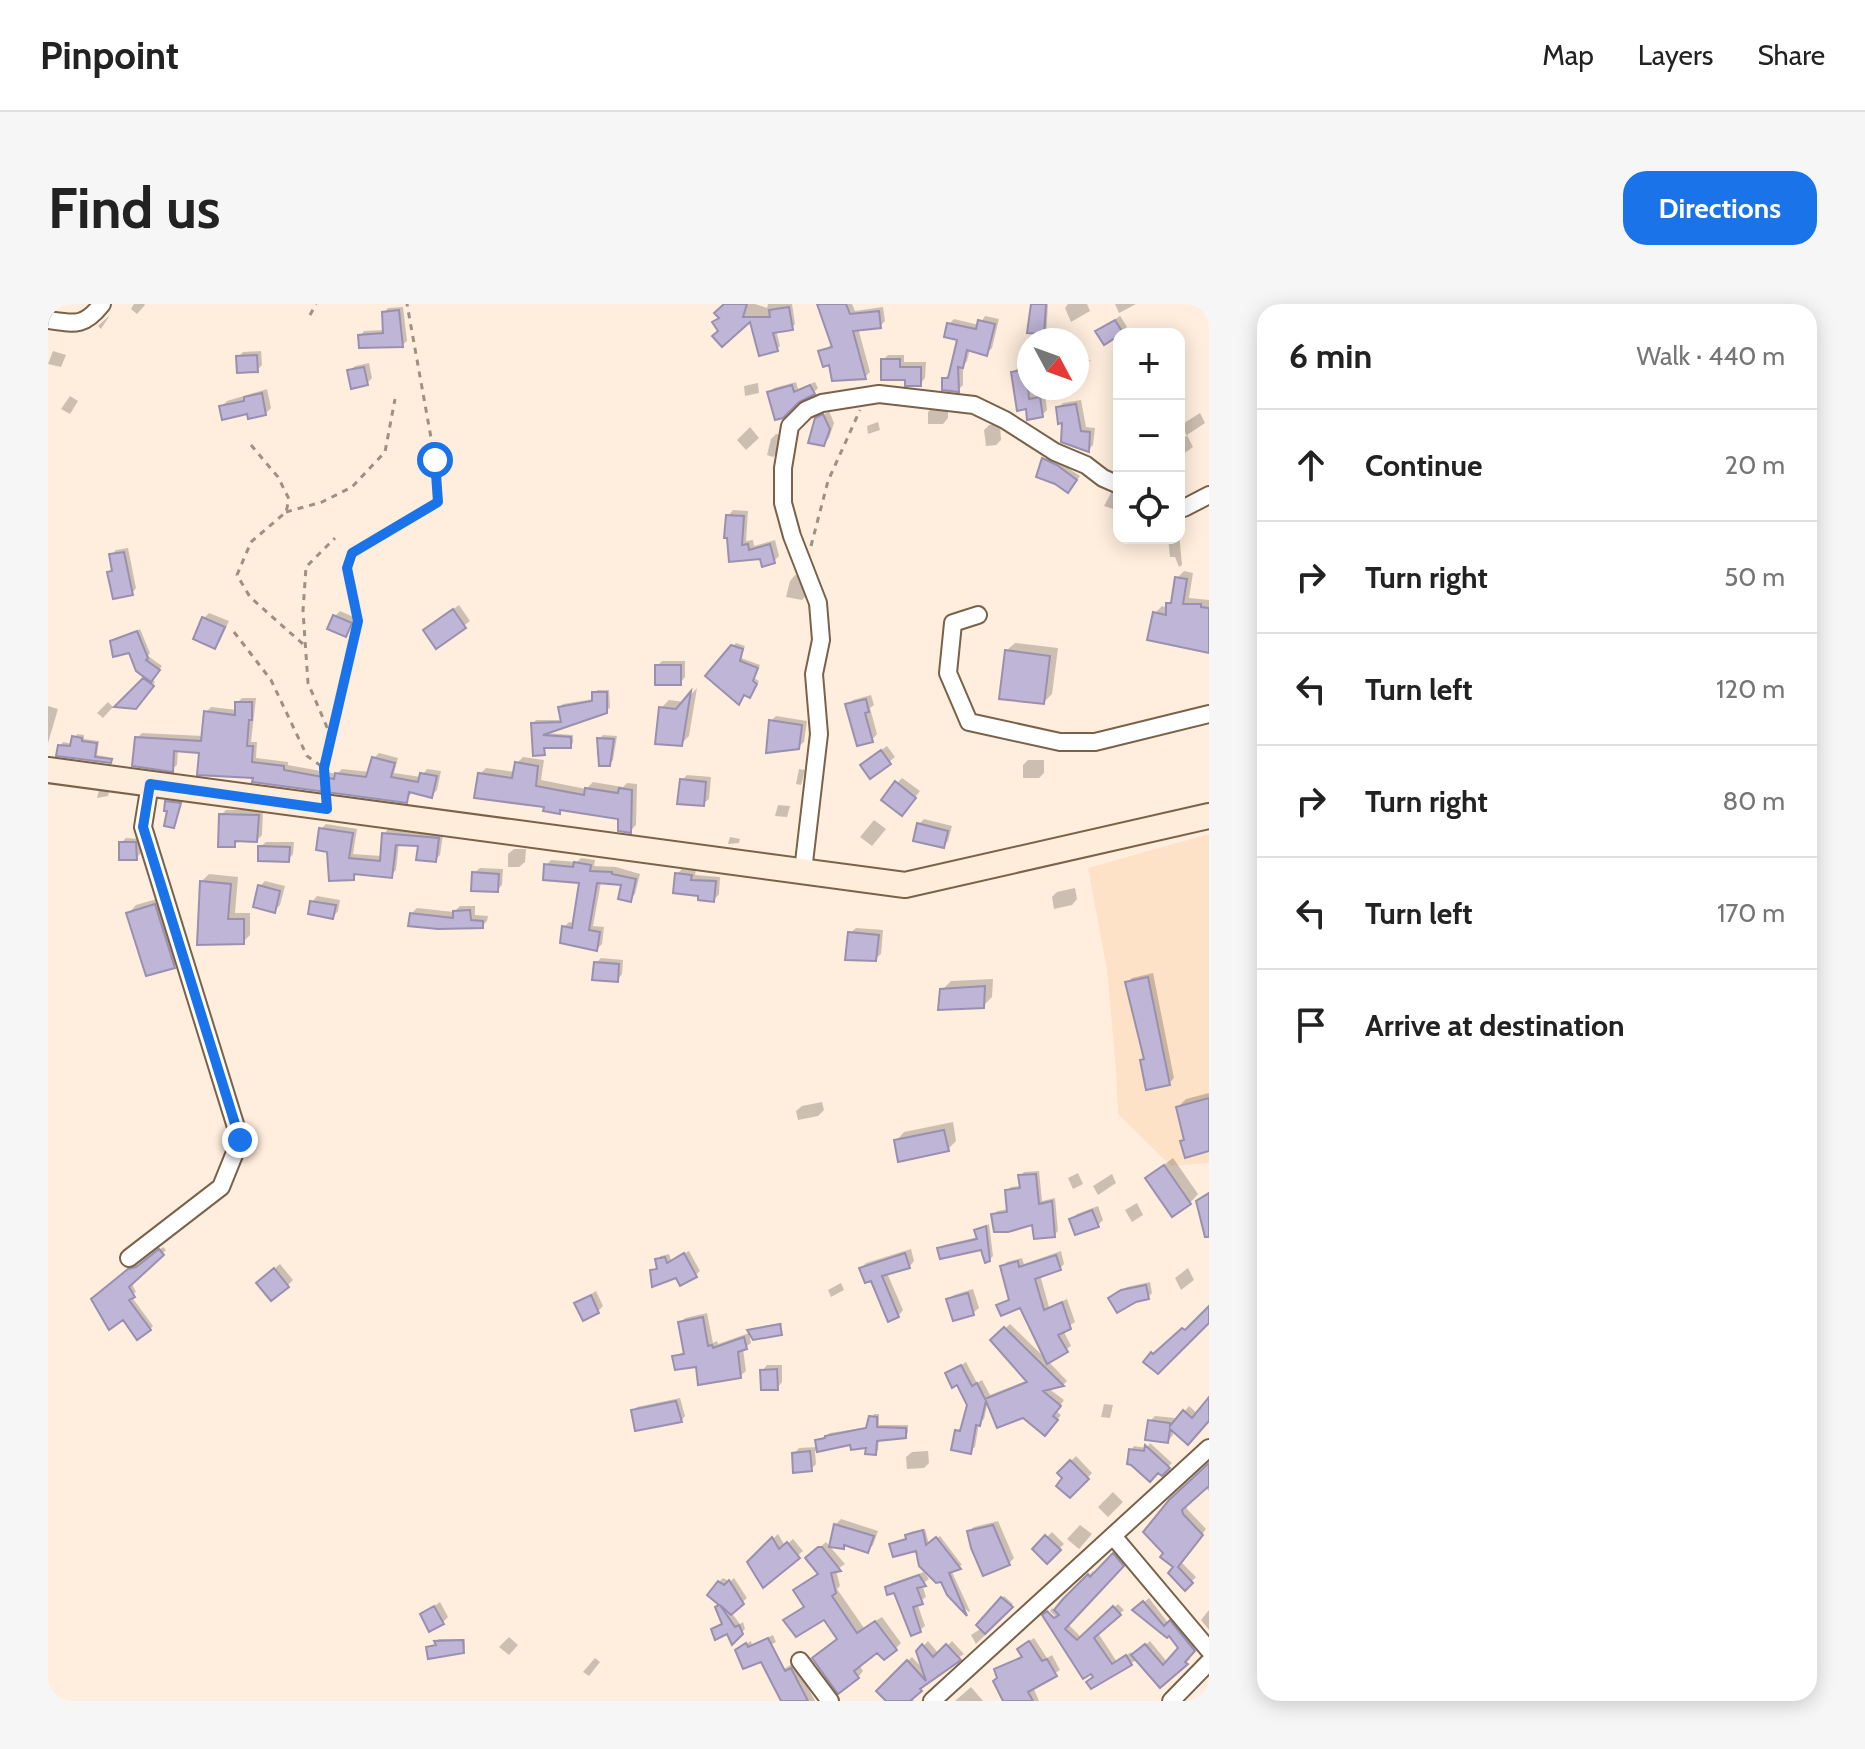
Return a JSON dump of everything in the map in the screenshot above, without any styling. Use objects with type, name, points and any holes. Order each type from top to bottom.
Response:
[{"type":"main road","points":[[48,770],[905,885],[1209,816]]},
{"type":"street","points":[[48,320],[81,324],[92,317],[102,304]]},
{"type":"street","points":[[803,871],[819,734],[814,674],[821,640],[818,603],[792,536],[783,503],[783,468],[790,426],[806,410],[822,403],[879,394],[974,405],[1113,482]]},
{"type":"street","points":[[1185,507],[1209,495]]},
{"type":"street","points":[[978,615],[953,623],[948,673],[969,722],[1060,742],[1095,742],[1209,714]]},
{"type":"street","points":[[129,1258],[221,1187],[240,1140],[143,827],[150,784]]},
{"type":"street","points":[[932,1701],[1209,1448]]},
{"type":"street","points":[[1113,1536],[1209,1650]]},
{"type":"street","points":[[800,1661],[830,1701]]},
{"type":"street","points":[[1171,1701],[1209,1662]]},
{"type":"path","points":[[310,315],[316,304]]},
{"type":"path","points":[[327,809],[324,768],[358,621],[347,568],[352,553],[438,502],[435,460],[407,304]]},
{"type":"path","points":[[809,551],[828,481],[867,396]]},
{"type":"path","points":[[304,645],[250,597],[237,575],[251,542],[286,512],[322,502],[352,487],[385,452],[395,399]]},
{"type":"path","points":[[251,445],[278,477],[289,499],[286,512]]},
{"type":"path","points":[[332,739],[308,683],[303,611],[306,567],[335,538]]},
{"type":"path","points":[[234,632],[271,680],[307,756],[324,768]]},
{"type":"shaded area","points":[[1209,834],[1209,1163],[1171,1166],[1118,1114],[1107,970],[1088,868]]},
{"type":"building","points":[[724,304],[747,304],[743,317],[770,317],[769,310],[789,307],[793,330],[773,333],[778,351],[759,356],[750,322],[722,347],[712,336],[718,331],[712,322],[719,318],[714,313]]},
{"type":"building","points":[[817,304],[846,304],[850,314],[879,311],[881,328],[853,331],[866,379],[832,381],[829,365],[823,367],[818,351],[832,347]]},
{"type":"building","points":[[1031,304],[1046,304],[1044,328],[1028,328]]},
{"type":"building","points":[[399,310],[403,347],[359,348],[358,335],[383,333],[382,312]]},
{"type":"building","points":[[978,320],[995,324],[987,356],[967,350],[963,368],[958,367],[959,392],[942,390],[942,378],[948,378],[957,340],[944,337],[947,323],[976,329]]},
{"type":"building","points":[[1115,320],[1120,328],[1113,328],[1113,339],[1104,345],[1095,331]]},
{"type":"building","points":[[257,355],[258,372],[237,373],[236,356]]},
{"type":"building","points":[[881,359],[900,359],[900,367],[921,367],[921,386],[905,386],[905,380],[881,380]]},
{"type":"building","points":[[364,367],[368,385],[351,389],[347,370]]},
{"type":"building","points":[[1017,371],[1017,400],[1040,400],[1043,417],[1027,420],[1026,409],[1017,411],[1011,372]]},
{"type":"building","points":[[792,385],[794,392],[810,385],[815,394],[799,402],[783,418],[775,420],[767,392]]},
{"type":"building","points":[[262,393],[266,415],[248,419],[247,414],[222,420],[219,406],[244,401],[244,397]]},
{"type":"building","points":[[1076,404],[1081,431],[1090,432],[1089,452],[1061,442],[1062,423],[1058,424],[1056,407]]},
{"type":"building","points":[[823,414],[830,429],[824,446],[808,443],[815,418]]},
{"type":"building","points":[[1042,458],[1077,480],[1068,493],[1036,477]]},
{"type":"building","points":[[726,515],[744,516],[742,545],[748,544],[749,550],[770,544],[775,563],[762,567],[760,559],[729,562],[727,538],[724,538]]},
{"type":"building","points":[[124,552],[133,595],[113,599],[107,572],[112,571],[109,554]]},
{"type":"building","points":[[1175,577],[1187,579],[1183,604],[1201,604],[1201,607],[1209,608],[1209,653],[1147,640],[1153,612],[1166,615],[1166,603],[1171,603]]},
{"type":"building","points":[[453,609],[466,628],[436,649],[423,630]]},
{"type":"building","points":[[333,615],[352,623],[346,637],[327,629]]},
{"type":"building","points":[[202,617],[225,627],[215,649],[193,639]]},
{"type":"building","points":[[137,631],[148,658],[146,660],[160,670],[151,682],[136,671],[129,653],[113,657],[110,641]]},
{"type":"building","points":[[731,645],[743,649],[740,661],[758,668],[753,681],[757,684],[750,698],[744,695],[739,705],[705,676]]},
{"type":"building","points":[[1005,650],[1050,656],[1044,704],[999,699]]},
{"type":"building","points":[[655,665],[681,665],[681,685],[655,685]]},
{"type":"building","points":[[143,678],[154,686],[136,709],[114,707]]},
{"type":"building","points":[[691,691],[682,746],[655,744],[659,707],[676,709]]},
{"type":"building","points":[[592,692],[607,692],[607,713],[543,735],[571,737],[571,748],[544,748],[545,755],[533,756],[531,723],[561,722],[558,707],[592,701]]},
{"type":"building","points":[[866,699],[869,712],[865,713],[873,742],[857,746],[845,704]]},
{"type":"building","points":[[235,702],[252,702],[247,746],[253,746],[252,762],[284,766],[284,770],[334,779],[335,773],[366,777],[372,757],[395,763],[391,777],[418,782],[420,773],[437,776],[432,798],[409,792],[407,803],[252,782],[253,778],[197,775],[199,753],[174,751],[173,772],[132,766],[135,737],[201,741],[204,711],[235,715]]},
{"type":"building","points":[[769,720],[802,725],[799,749],[766,753]]},
{"type":"building","points":[[72,736],[97,743],[95,757],[112,759],[111,763],[56,756],[58,745],[70,746]]},
{"type":"building","points":[[597,738],[614,739],[610,766],[599,766]]},
{"type":"building","points":[[881,750],[891,764],[870,779],[860,765]]},
{"type":"building","points":[[515,762],[538,766],[536,786],[584,795],[585,788],[618,793],[619,788],[632,790],[631,833],[618,831],[618,819],[560,810],[560,814],[543,811],[544,807],[474,798],[478,773],[512,778]]},
{"type":"building","points":[[680,779],[706,782],[704,806],[677,804]]},
{"type":"building","points":[[895,781],[916,798],[902,816],[881,800]]},
{"type":"building","points":[[165,801],[181,803],[174,828],[164,826]]},
{"type":"building","points":[[219,814],[259,815],[257,842],[235,841],[235,847],[218,847]]},
{"type":"building","points":[[917,823],[948,831],[944,848],[913,841]]},
{"type":"building","points":[[319,828],[353,833],[349,858],[380,861],[382,833],[439,838],[436,862],[416,860],[418,846],[396,845],[392,878],[354,874],[354,880],[329,881],[327,852],[316,850]]},
{"type":"building","points":[[119,842],[136,842],[137,860],[119,860]]},
{"type":"building","points":[[258,846],[290,847],[289,862],[258,861]]},
{"type":"building","points":[[574,862],[591,865],[590,871],[612,872],[636,879],[631,902],[618,899],[621,885],[597,883],[589,930],[600,932],[597,951],[560,943],[562,926],[572,928],[579,883],[543,880],[544,864],[573,867]]},
{"type":"building","points":[[472,872],[499,874],[498,892],[471,891]]},
{"type":"building","points":[[675,873],[692,875],[691,880],[716,881],[714,902],[698,900],[698,896],[673,893]]},
{"type":"building","points":[[200,881],[231,884],[228,919],[244,919],[244,944],[197,945]]},
{"type":"building","points":[[258,885],[280,891],[275,913],[253,907]]},
{"type":"building","points":[[310,901],[336,905],[333,919],[308,914]]},
{"type":"building","points":[[155,904],[175,968],[146,976],[126,913]]},
{"type":"building","points":[[470,910],[471,920],[483,921],[483,928],[408,926],[410,913],[453,918],[453,911]]},
{"type":"building","points":[[848,932],[879,935],[876,961],[845,960]]},
{"type":"building","points":[[594,962],[619,964],[618,982],[592,980]]},
{"type":"building","points":[[1148,977],[1170,1085],[1146,1090],[1140,1060],[1144,1059],[1125,982]]},
{"type":"building","points":[[985,986],[984,1008],[938,1010],[940,989]]},
{"type":"building","points":[[1209,1098],[1209,1151],[1185,1158],[1176,1107]]},
{"type":"building","points":[[944,1130],[949,1151],[898,1162],[894,1140]]},
{"type":"building","points":[[1164,1165],[1191,1204],[1172,1217],[1145,1178]]},
{"type":"building","points":[[1036,1174],[1039,1204],[1052,1201],[1055,1237],[1034,1239],[1032,1225],[1008,1232],[994,1232],[991,1214],[1007,1212],[1005,1190],[1020,1188],[1018,1175]]},
{"type":"building","points":[[1209,1193],[1209,1237],[1205,1237],[1196,1201]]},
{"type":"building","points":[[1092,1210],[1099,1227],[1075,1235],[1069,1219]]},
{"type":"building","points":[[986,1226],[990,1261],[985,1263],[981,1250],[940,1259],[937,1248],[977,1239],[974,1230]]},
{"type":"building","points":[[159,1249],[164,1255],[129,1287],[135,1297],[129,1300],[151,1330],[137,1340],[123,1320],[109,1330],[91,1299]]},
{"type":"building","points":[[684,1253],[697,1277],[680,1286],[676,1278],[652,1287],[650,1270],[657,1269],[655,1259],[665,1257],[667,1263]]},
{"type":"building","points":[[905,1253],[910,1268],[882,1276],[899,1317],[888,1322],[871,1281],[865,1283],[859,1268]]},
{"type":"building","points":[[1056,1255],[1061,1270],[1035,1279],[1044,1310],[1062,1302],[1071,1329],[1058,1335],[1068,1352],[1047,1364],[1020,1308],[1001,1316],[996,1305],[1009,1300],[1000,1266],[1018,1261],[1019,1267]]},
{"type":"building","points":[[274,1268],[289,1287],[271,1301],[256,1283]]},
{"type":"building","points":[[1146,1285],[1149,1299],[1136,1302],[1117,1313],[1108,1298],[1121,1290]]},
{"type":"building","points":[[968,1293],[974,1315],[953,1321],[946,1299]]},
{"type":"building","points":[[591,1295],[599,1313],[583,1321],[574,1303]]},
{"type":"building","points":[[1209,1306],[1209,1323],[1158,1374],[1143,1362],[1182,1328],[1185,1330]]},
{"type":"building","points":[[703,1317],[708,1346],[712,1345],[713,1348],[744,1337],[747,1349],[738,1352],[741,1378],[698,1385],[696,1367],[675,1370],[672,1356],[684,1354],[678,1322]]},
{"type":"building","points":[[780,1324],[782,1335],[753,1340],[747,1330]]},
{"type":"building","points":[[1004,1327],[1064,1386],[1043,1391],[1061,1406],[1053,1416],[1058,1420],[1045,1436],[1023,1418],[997,1428],[986,1401],[980,1426],[976,1425],[971,1454],[951,1450],[955,1430],[960,1431],[967,1405],[957,1385],[952,1388],[945,1373],[961,1365],[972,1386],[977,1383],[985,1399],[1027,1382],[990,1340]]},
{"type":"building","points":[[777,1369],[778,1390],[761,1390],[760,1370]]},
{"type":"building","points":[[1209,1397],[1209,1421],[1188,1445],[1170,1429],[1168,1443],[1145,1440],[1148,1420],[1170,1423],[1170,1426],[1183,1410],[1192,1418]]},
{"type":"building","points":[[676,1401],[682,1422],[635,1431],[631,1410]]},
{"type":"building","points":[[869,1416],[877,1417],[877,1427],[906,1428],[906,1438],[877,1441],[876,1455],[865,1454],[866,1448],[851,1450],[850,1445],[817,1452],[815,1440],[866,1428]]},
{"type":"building","points":[[1145,1445],[1170,1468],[1162,1476],[1158,1473],[1150,1482],[1127,1464],[1129,1449],[1144,1451]]},
{"type":"building","points":[[810,1451],[812,1471],[793,1473],[792,1453]]},
{"type":"building","points":[[1070,1460],[1089,1479],[1070,1498],[1056,1486],[1062,1478],[1057,1473]]},
{"type":"building","points":[[1209,1463],[1209,1486],[1182,1510],[1203,1535],[1178,1567],[1193,1583],[1185,1591],[1168,1573],[1173,1567],[1160,1557],[1163,1553],[1143,1532],[1169,1500]]},
{"type":"building","points":[[834,1524],[874,1536],[868,1553],[844,1545],[844,1549],[829,1547]]},
{"type":"building","points":[[993,1525],[1010,1565],[983,1576],[967,1531]]},
{"type":"building","points":[[923,1530],[926,1545],[936,1537],[961,1569],[949,1573],[967,1616],[947,1595],[941,1582],[936,1583],[919,1566],[916,1551],[893,1557],[889,1544]]},
{"type":"building","points":[[1045,1535],[1061,1550],[1047,1564],[1032,1549]]},
{"type":"building","points":[[772,1537],[779,1549],[787,1542],[800,1558],[763,1588],[747,1562]]},
{"type":"building","points":[[822,1547],[841,1571],[831,1573],[836,1593],[832,1596],[857,1633],[875,1621],[897,1650],[884,1660],[877,1653],[854,1671],[859,1678],[838,1694],[812,1658],[837,1639],[824,1620],[796,1637],[783,1620],[804,1607],[793,1590],[818,1574],[805,1558]]},
{"type":"building","points":[[1113,1553],[1124,1566],[1065,1629],[1077,1640],[1113,1606],[1121,1615],[1094,1638],[1112,1664],[1126,1655],[1132,1665],[1091,1689],[1086,1682],[1093,1677],[1091,1674],[1083,1679],[1042,1615],[1047,1611],[1054,1618],[1059,1615],[1054,1610],[1063,1599]]},
{"type":"building","points":[[919,1575],[926,1586],[917,1588],[923,1604],[913,1607],[921,1632],[911,1636],[894,1593],[887,1595],[885,1587]]},
{"type":"building","points":[[729,1580],[744,1604],[731,1615],[720,1605],[735,1627],[739,1625],[743,1634],[732,1645],[727,1634],[715,1640],[711,1629],[722,1624],[715,1607],[719,1605],[707,1595],[718,1581],[724,1585]]},
{"type":"building","points":[[1001,1597],[1013,1607],[985,1634],[976,1625]]},
{"type":"building","points":[[1143,1601],[1164,1626],[1170,1620],[1195,1651],[1185,1662],[1188,1664],[1160,1688],[1131,1655],[1145,1644],[1163,1665],[1178,1648],[1169,1636],[1167,1638],[1132,1610]]},
{"type":"building","points":[[434,1606],[444,1624],[429,1632],[420,1614]]},
{"type":"building","points":[[768,1638],[785,1671],[791,1668],[808,1701],[781,1701],[761,1662],[743,1669],[735,1650],[746,1643],[748,1647]]},
{"type":"building","points":[[463,1640],[464,1653],[428,1659],[426,1647],[436,1645],[434,1641]]},
{"type":"building","points":[[1029,1641],[1042,1661],[1047,1659],[1057,1676],[1028,1692],[1033,1701],[1003,1701],[993,1681],[997,1678],[994,1669],[1022,1657],[1017,1649]]},
{"type":"building","points":[[922,1644],[933,1657],[946,1644],[961,1660],[920,1689],[922,1691],[910,1701],[886,1701],[876,1691],[907,1660],[926,1681],[916,1651]]},
{"type":"route","points":[[240,1140],[143,827],[150,784],[327,809],[324,768],[352,658],[358,621],[347,568],[352,553],[438,502],[435,460]]}]
